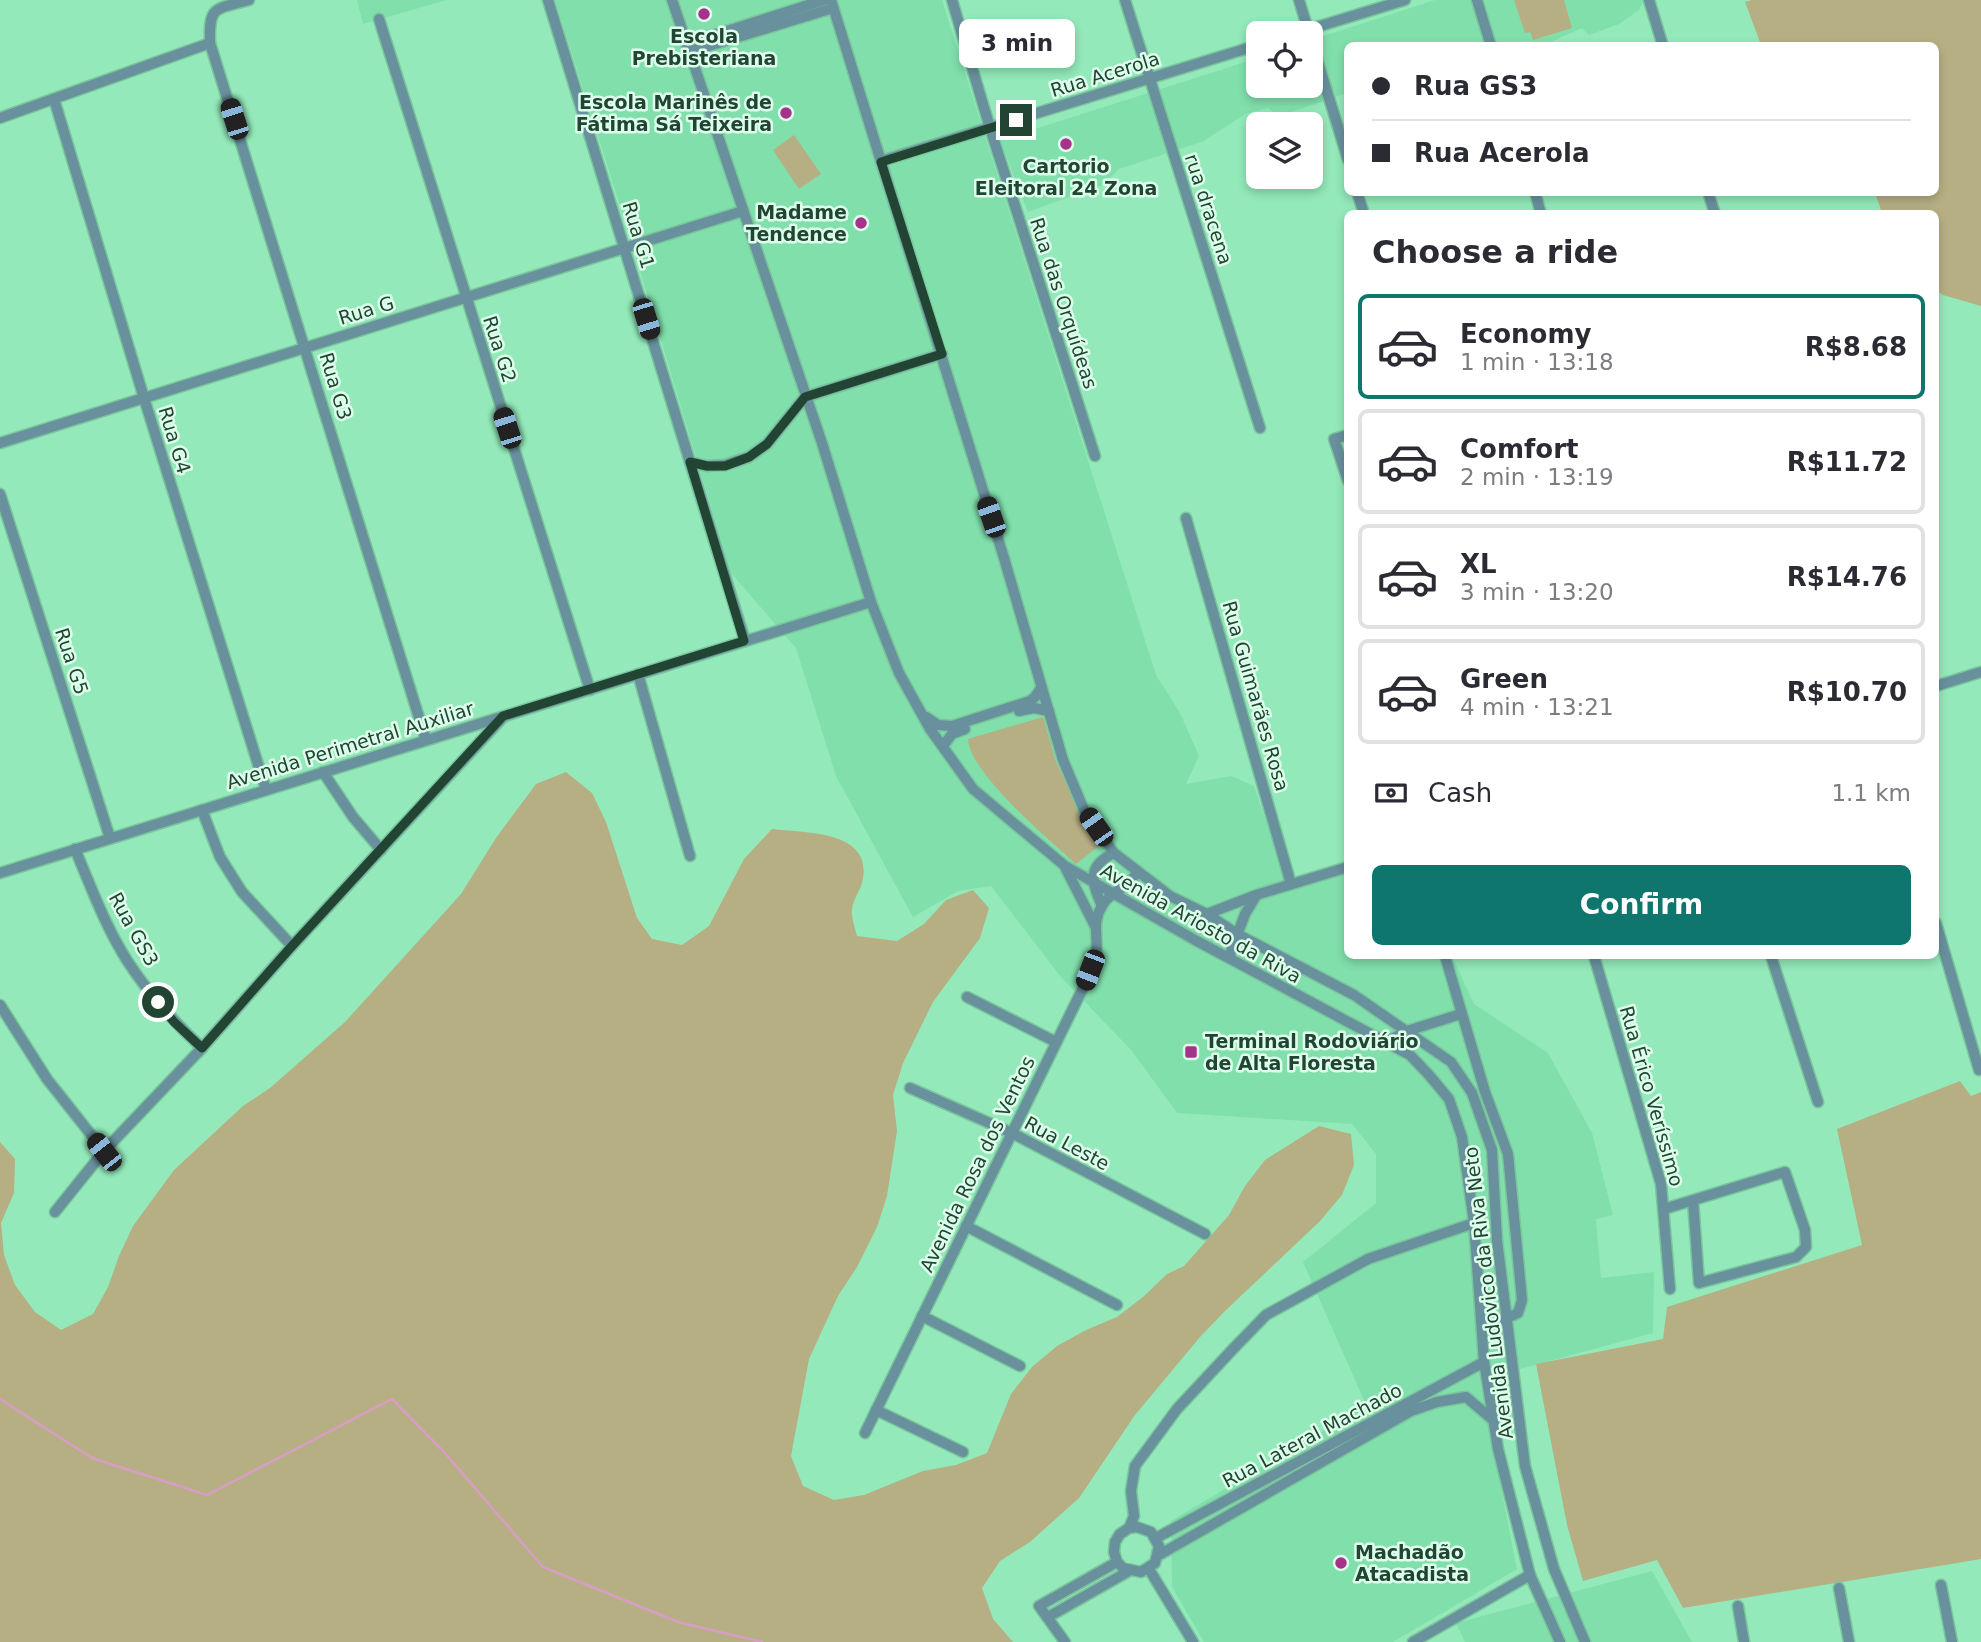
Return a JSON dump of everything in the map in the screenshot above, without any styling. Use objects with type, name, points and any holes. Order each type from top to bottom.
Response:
[{"type":"street","points":[[0,118],[210,43],[209,19],[212,13],[248,0]]},
{"type":"street","name":"Rua G1","points":[[548,0],[744,641]]},
{"type":"street","name":"Avenida Ariosto da Riva","points":[[672,0],[822,443],[871,602],[899,673],[920,711],[973,789],[1065,866],[1092,883],[1410,1055],[1449,1100],[1462,1137],[1474,1223],[1484,1363],[1493,1420],[1530,1575],[1560,1642]]},
{"type":"street","points":[[758,26],[824,0]]},
{"type":"street","name":"Rua das Orquídeas","points":[[952,0],[1095,456]]},
{"type":"street","name":"rua dracena","points":[[1125,0],[1260,428]]},
{"type":"street","points":[[1299,0],[1303,21]]},
{"type":"street","points":[[1323,28],[1405,0]]},
{"type":"street","points":[[1477,0],[1490,42]]},
{"type":"street","points":[[1649,0],[1662,42]]},
{"type":"street","points":[[687,48],[832,4]]},
{"type":"street","name":"Avenida Ludovico da Riva Neto","points":[[832,4],[942,354],[1063,760],[1084,810],[1114,853],[1170,896],[1354,995],[1451,1062],[1472,1093],[1492,1150],[1497,1240],[1525,1466],[1555,1569],[1585,1642]]},
{"type":"street","name":"Rua G2","points":[[379,19],[590,690]]},
{"type":"street","name":"Rua G3","points":[[210,43],[426,740]]},
{"type":"street","name":"Rua Acerola","points":[[881,162],[1246,49]]},
{"type":"street","points":[[1323,85],[1344,148]]},
{"type":"street","name":"Rua G4","points":[[54,99],[266,790]]},
{"type":"street","name":"Rua G","points":[[0,443],[743,211]]},
{"type":"street","points":[[690,462],[725,466],[749,457],[767,444],[805,397],[942,354]]},
{"type":"street","points":[[1344,436],[1334,439],[1344,469]]},
{"type":"street","name":"Rua G5","points":[[0,495],[110,838]]},
{"type":"street","name":"Rua Guimarães Rosa","points":[[1186,517],[1291,884]]},
{"type":"street","name":"Avenida Perimetral Auxiliar","points":[[0,873],[871,602]]},
{"type":"street","points":[[1939,685],[1981,672]]},
{"type":"street","points":[[638,674],[690,856]]},
{"type":"street","points":[[920,711],[932,723],[952,730],[1030,701],[1041,688]]},
{"type":"street","points":[[991,717],[1028,708],[1049,712]]},
{"type":"street","points":[[55,1212],[104,1152],[503,716]]},
{"type":"street","points":[[943,746],[952,730]]},
{"type":"street","points":[[323,772],[353,817],[381,850]]},
{"type":"street","points":[[202,810],[220,857],[242,892],[292,946]]},
{"type":"street","name":"Rua GS3","points":[[75,849],[127,961],[174,1022],[202,1048]]},
{"type":"street","points":[[1102,906],[1092,883],[1099,864],[1114,853]]},
{"type":"street","points":[[1065,866],[1095,926]]},
{"type":"street","points":[[1207,914],[1256,895],[1344,868]]},
{"type":"street","name":"Avenida Rosa dos Ventos","points":[[865,1433],[1084,986],[1096,953],[1095,926],[1102,906],[1112,892],[1128,885],[1138,872]]},
{"type":"street","points":[[1229,957],[1256,895]]},
{"type":"street","points":[[1939,933],[1979,1070]]},
{"type":"street","points":[[1446,959],[1485,1092],[1508,1154],[1517,1236],[1522,1300],[1518,1313],[1498,1322],[1481,1320]]},
{"type":"street","name":"Rua Érico Veríssimo","points":[[1595,959],[1661,1184],[1670,1289]]},
{"type":"street","points":[[1772,959],[1818,1102]]},
{"type":"street","points":[[967,997],[1056,1042]]},
{"type":"street","points":[[0,1005],[47,1079],[104,1152]]},
{"type":"street","points":[[1385,1042],[1407,1031],[1461,1014]]},
{"type":"street","name":"Rua Leste","points":[[910,1088],[1012,1133],[1205,1234]]},
{"type":"street","points":[[1472,1093],[1485,1092]]},
{"type":"street","points":[[1664,1209],[1693,1200],[1785,1172],[1805,1230],[1806,1247],[1796,1258],[1699,1283],[1693,1200]]},
{"type":"street","points":[[1129,1528],[1134,1516],[1131,1490],[1135,1466],[1177,1409],[1266,1315],[1368,1259],[1474,1223]]},
{"type":"street","points":[[966,1226],[1117,1305]]},
{"type":"street","points":[[1497,1240],[1517,1236]]},
{"type":"street","points":[[922,1315],[1020,1366]]},
{"type":"street","name":"Rua Lateral Machado","points":[[1156,1538],[1484,1363]]},
{"type":"street","points":[[1159,1555],[1156,1538],[1144,1528],[1129,1528],[1120,1534],[1115,1542],[1117,1562],[1129,1571],[1141,1572],[1149,1569],[1159,1555],[1411,1411],[1437,1402],[1466,1397],[1493,1420]]},
{"type":"street","points":[[876,1410],[963,1452]]},
{"type":"street","points":[[1065,1642],[1039,1606],[1117,1562]]},
{"type":"street","points":[[1149,1569],[1193,1642]]},
{"type":"street","points":[[1048,1617],[1129,1571]]},
{"type":"street","points":[[1413,1642],[1530,1575]]},
{"type":"street","points":[[1941,1585],[1952,1642]]},
{"type":"street","points":[[1839,1588],[1849,1642]]},
{"type":"street","points":[[1738,1606],[1744,1642]]},
{"type":"shaded area","points":[[357,0],[447,0],[363,24]]},
{"type":"shaded area","points":[[555,0],[942,0],[1156,675],[1180,713],[1199,756],[1186,784],[1231,776],[1254,786],[1286,879],[1344,870],[1344,959],[1453,959],[1474,1004],[1548,1053],[1592,1133],[1613,1215],[1596,1219],[1601,1278],[1654,1272],[1653,1333],[1480,1380],[1517,1569],[1393,1642],[1204,1642],[1172,1587],[1171,1521],[1366,1405],[1303,1262],[1376,1203],[1376,1154],[1352,1124],[1177,1113],[1132,1051],[1061,977],[991,886],[958,891],[913,917],[836,776],[796,648],[731,573]]},
{"type":"shaded area","points":[[1435,0],[1644,0],[1639,10],[1619,24],[1589,35],[1582,28],[1551,42],[1344,42],[1344,94],[1291,112],[1274,112],[1268,108],[1246,112],[1204,141],[1119,169],[1102,185],[1028,212],[1000,140],[1246,62],[1246,98],[1323,98],[1323,36]]},
{"type":"shaded area","points":[[1514,0],[1564,0],[1572,28],[1533,40],[1530,32],[1525,33]]},
{"type":"shaded area","points":[[1981,0],[1981,306],[1939,292],[1939,210],[1881,210],[1876,196],[1939,196],[1939,42],[1760,42],[1745,2]]},
{"type":"shaded area","points":[[794,135],[821,174],[799,189],[773,150]]},
{"type":"shaded area","points":[[1043,717],[1056,762],[1099,846],[1076,864],[1030,823],[996,787],[972,753],[968,739]]},
{"type":"shaded area","points":[[566,772],[592,793],[606,822],[637,918],[652,939],[682,945],[709,926],[744,859],[772,829],[832,837],[846,842],[857,851],[863,862],[863,878],[852,909],[857,936],[897,941],[924,924],[946,900],[973,890],[989,908],[980,938],[933,1002],[903,1063],[893,1095],[897,1131],[887,1196],[877,1227],[857,1267],[838,1296],[809,1359],[791,1456],[803,1486],[834,1500],[864,1495],[923,1471],[956,1465],[987,1453],[1011,1394],[1032,1367],[1057,1346],[1117,1317],[1167,1274],[1184,1266],[1229,1215],[1245,1186],[1265,1160],[1319,1126],[1351,1134],[1354,1165],[1342,1195],[1320,1221],[1200,1337],[1135,1415],[1079,1498],[1030,1542],[1000,1561],[982,1588],[993,1619],[1013,1642],[0,1642],[0,1142],[15,1159],[14,1193],[1,1223],[4,1255],[15,1285],[35,1312],[61,1330],[93,1314],[108,1287],[133,1226],[174,1170],[243,1106],[270,1088],[345,1022],[461,894],[496,838],[536,784]]},
{"type":"shaded area","points":[[1960,1081],[1971,1096],[1981,1092],[1981,1559],[1683,1608],[1657,1560],[1583,1581],[1567,1525],[1536,1364],[1663,1339],[1667,1307],[1862,1245],[1837,1129]]},
{"type":"shaded area","points":[[1652,1571],[1692,1642],[1465,1642],[1456,1623]]},
{"type":"waterway","points":[[0,1399],[92,1458],[207,1495],[392,1399],[444,1452],[543,1567],[678,1622],[762,1642]]},
{"type":"place","name":"Escola Prebisteriana","points":[[704,14]]},
{"type":"place","name":"Escola Marinês de Fátima Sá Teixeira","points":[[786,113]]},
{"type":"place","name":"Cartorio Eleitoral 24 Zona","points":[[1066,144]]},
{"type":"place","name":"Madame Tendence","points":[[861,223]]},
{"type":"place","name":"Terminal Rodoviário de Alta Floresta","points":[[1191,1052]]},
{"type":"place","name":"Machadão Atacadista","points":[[1341,1563]]},
{"type":"route","points":[[158,1002],[174,1022],[202,1048],[503,716],[744,641],[690,462],[725,466],[749,457],[767,444],[805,397],[942,354],[881,162],[1016,120]]}]
